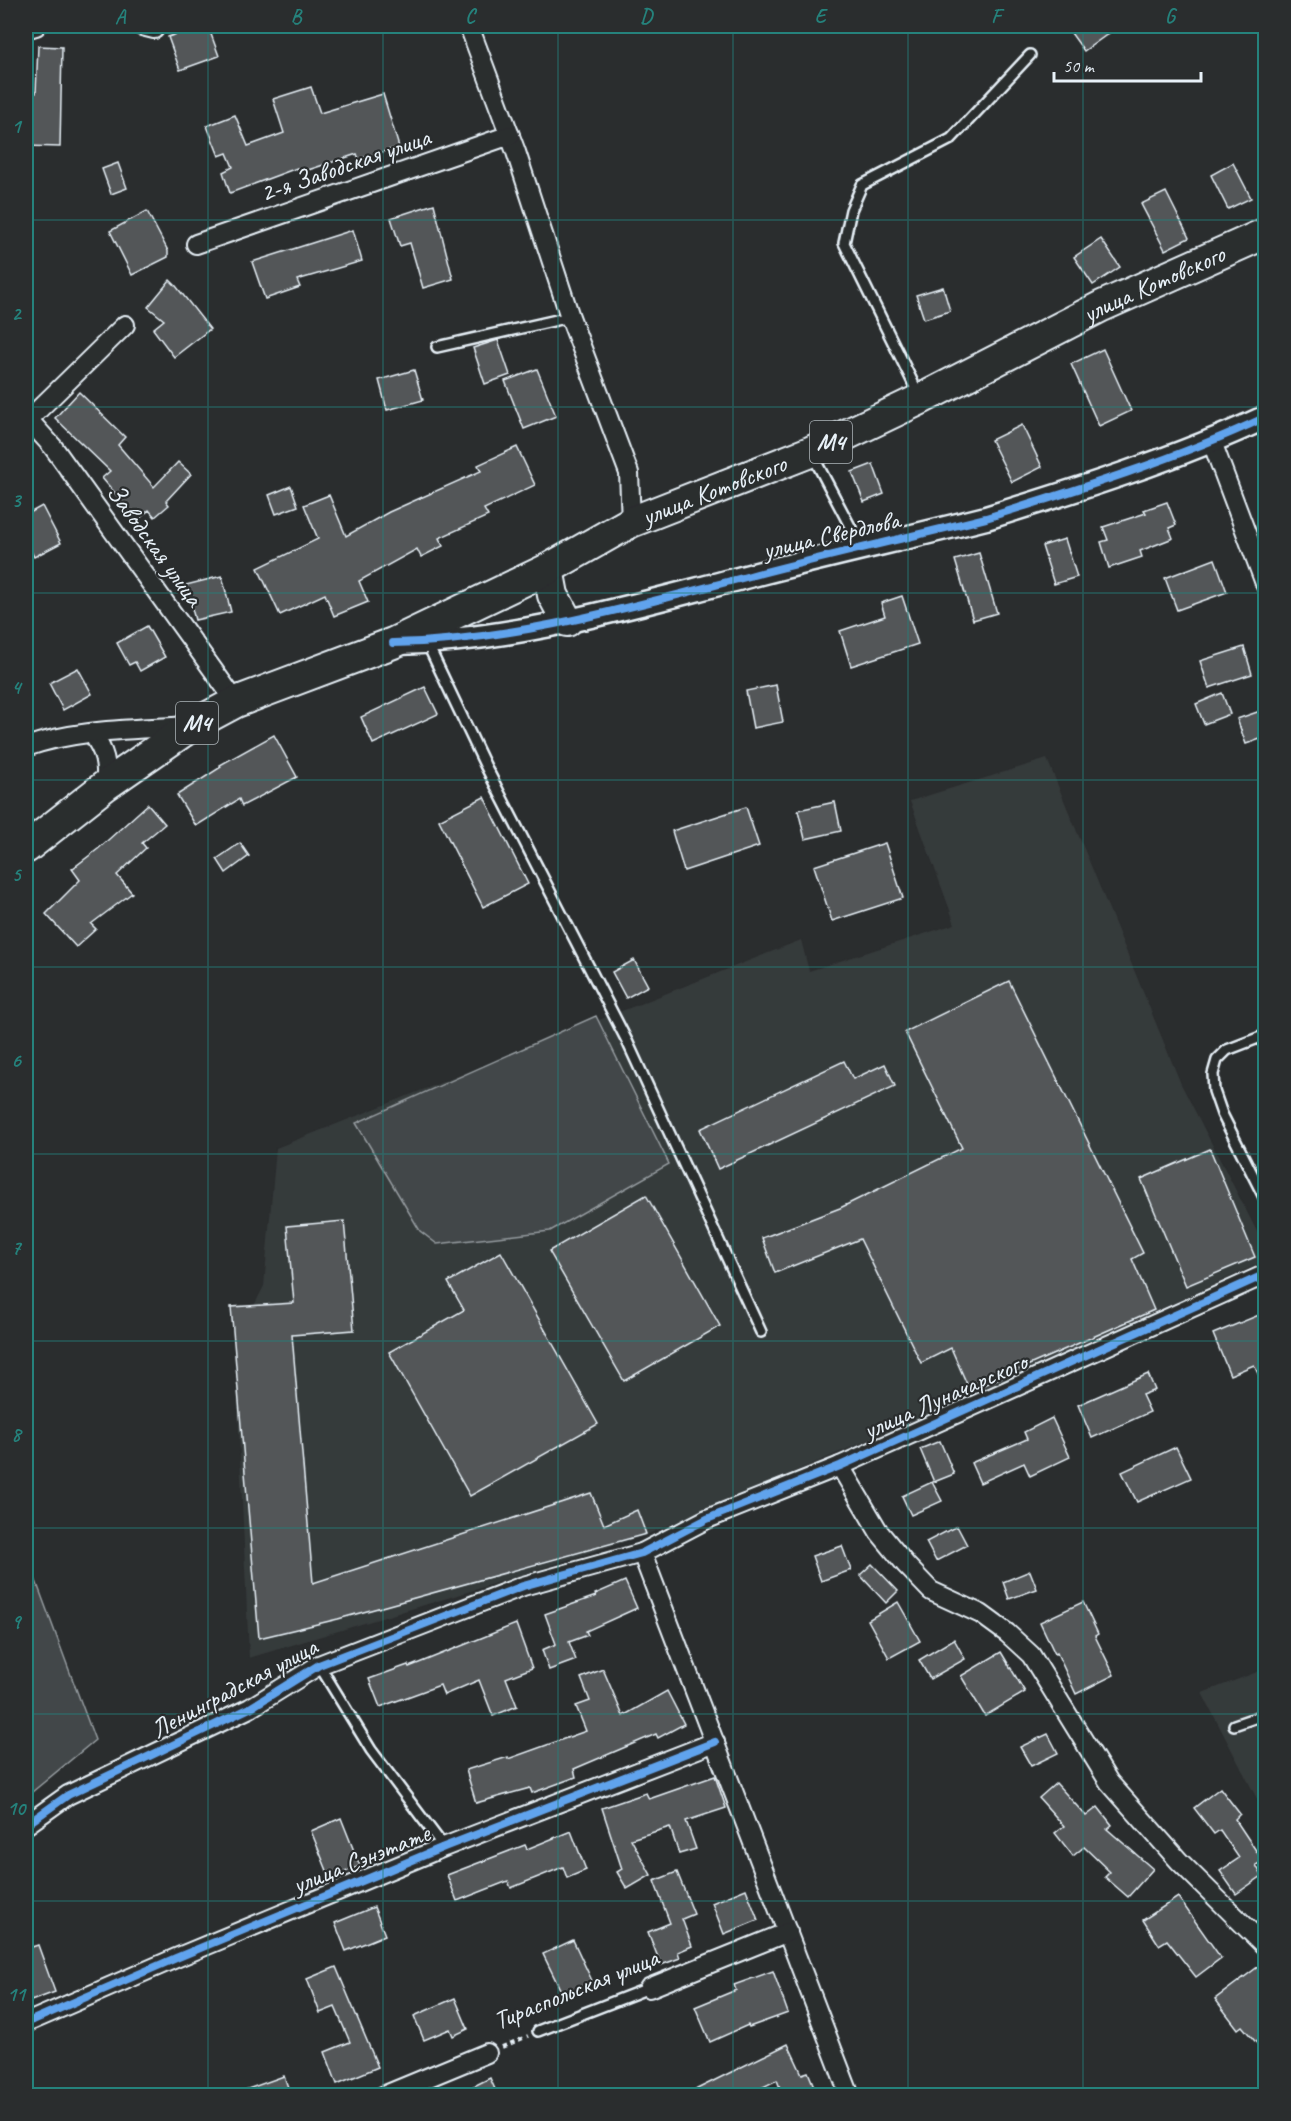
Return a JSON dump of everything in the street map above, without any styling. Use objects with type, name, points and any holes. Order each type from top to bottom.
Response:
[{"type":"highway","name":"улица Котовского","points":[[393,643],[548,569],[631,522],[810,452],[921,399],[1102,306],[1266,233]]},
{"type":"highway","points":[[548,569],[553,595],[567,621]]},
{"type":"highway","name":"улица Свердлова","points":[[26,848],[106,784],[191,726],[236,702],[393,643]]},
{"type":"street","points":[[26,29],[36,26]]},
{"type":"street","points":[[469,26],[510,135],[570,317],[629,473],[631,522]]},
{"type":"street","name":"2-я Заводская улица","points":[[196,244],[510,135]]},
{"type":"street","name":"Заводская улица","points":[[125,325],[27,419],[53,447],[236,702]]},
{"type":"street","name":"улица Свердлова","points":[[393,643],[427,643],[493,635],[567,621],[995,515],[1212,442],[1266,417]]},
{"type":"street","points":[[1212,442],[1264,576]]},
{"type":"street","points":[[26,747],[45,740],[92,733],[191,726]]},
{"type":"street","points":[[92,733],[107,763],[106,784]]},
{"type":"street","name":"улица Луначарского","points":[[642,1553],[707,1519],[840,1466],[1266,1274]]},
{"type":"street","name":"улица Луначарского","points":[[840,1466],[879,1532],[931,1591],[981,1614],[1031,1655],[1109,1782],[1179,1861],[1266,1947]]},
{"type":"street","points":[[642,1553],[850,2096]]},
{"type":"street","name":"Ленинградская улица","points":[[26,1825],[68,1795],[250,1708],[319,1665],[523,1586],[642,1553]]},
{"type":"street","name":"улица Сэнэтате","points":[[26,2023],[186,1953],[444,1847],[715,1742]]},
{"type":"street","name":"Тираспольская улица","points":[[649,1988],[788,1932]]},
{"type":"street","name":"Тираспольская улица","points":[[383,2096],[487,2053]]},
{"type":"lane","points":[[921,399],[844,243],[851,210],[862,185],[951,139],[1030,55]]},
{"type":"lane","points":[[437,347],[570,317]]},
{"type":"lane","points":[[810,452],[862,549]]},
{"type":"lane","points":[[427,643],[485,765],[627,1041],[761,1332]]},
{"type":"lane","points":[[1266,1035],[1227,1050],[1217,1060],[1213,1074],[1214,1091],[1222,1114],[1266,1201]]},
{"type":"lane","points":[[319,1665],[371,1750],[444,1847]]},
{"type":"lane","points":[[1234,1725],[1266,1714]]},
{"type":"lane","name":"Тираспольская улица","points":[[538,2031],[649,1988]]},
{"type":"shaded area","points":[[1047,759],[1181,1084],[1265,1247],[1265,1261],[962,1400],[646,1535],[249,1658],[235,1343],[264,1286],[276,1148],[801,940],[809,971],[955,924],[910,801]]},
{"type":"shaded area","points":[[596,1016],[669,1164],[550,1231],[437,1244],[420,1231],[356,1123]]},
{"type":"shaded area","points":[[26,1554],[95,1740],[26,1797]]},
{"type":"shaded area","points":[[1265,1669],[1265,1814],[1202,1693]]},
{"type":"building","points":[[200,26],[208,26],[219,56],[180,70],[168,37]]},
{"type":"building","points":[[1066,26],[1119,26],[1084,51]]},
{"type":"building","points":[[38,46],[62,47],[60,147],[26,146],[26,93],[36,93]]},
{"type":"building","points":[[311,87],[320,113],[383,94],[399,147],[359,159],[357,154],[299,173],[297,168],[230,193],[223,172],[233,167],[227,153],[219,156],[207,126],[235,115],[248,146],[284,133],[273,99]]},
{"type":"building","points":[[118,163],[127,188],[111,194],[102,169]]},
{"type":"building","points":[[1233,163],[1251,198],[1228,209],[1211,175]]},
{"type":"building","points":[[1166,192],[1189,238],[1165,250],[1141,204]]},
{"type":"building","points":[[434,204],[453,279],[423,288],[410,243],[400,246],[391,218]]},
{"type":"building","points":[[147,211],[168,251],[168,257],[132,275],[110,231]]},
{"type":"building","points":[[353,230],[362,261],[297,280],[300,287],[265,299],[252,262]]},
{"type":"building","points":[[1101,239],[1120,267],[1093,285],[1074,257]]},
{"type":"building","points":[[170,280],[210,329],[174,357],[153,329],[164,320],[148,307]]},
{"type":"building","points":[[943,287],[950,311],[924,319],[916,295]]},
{"type":"building","points":[[498,340],[510,375],[485,384],[473,348]]},
{"type":"building","points":[[1103,349],[1131,411],[1099,426],[1071,364]]},
{"type":"building","points":[[537,369],[556,416],[524,429],[505,381]]},
{"type":"building","points":[[414,370],[423,400],[387,410],[379,380]]},
{"type":"building","points":[[79,392],[125,437],[118,445],[154,487],[178,462],[191,474],[166,501],[169,505],[155,517],[149,510],[138,520],[102,478],[110,471],[55,418]]},
{"type":"building","points":[[1022,425],[1042,467],[1012,482],[991,440]]},
{"type":"building","points":[[517,447],[535,485],[484,509],[488,516],[439,538],[443,546],[421,557],[417,549],[359,581],[368,602],[334,616],[325,594],[280,615],[258,568],[318,539],[304,505],[329,495],[346,536],[389,512],[481,471],[478,465]]},
{"type":"building","points":[[873,464],[884,494],[864,502],[852,472]]},
{"type":"building","points":[[291,486],[298,506],[276,514],[269,495]]},
{"type":"building","points":[[1167,502],[1176,525],[1169,528],[1173,538],[1140,551],[1142,557],[1109,568],[1101,542],[1108,540],[1103,527],[1146,513],[1144,510]]},
{"type":"building","points":[[42,506],[61,543],[34,557],[26,541],[26,515]]},
{"type":"building","points":[[1065,539],[1077,577],[1054,584],[1042,546]]},
{"type":"building","points":[[979,553],[997,613],[973,620],[955,560]]},
{"type":"building","points":[[1215,559],[1227,592],[1177,610],[1165,578]]},
{"type":"building","points":[[222,576],[231,612],[195,620],[186,585]]},
{"type":"building","points":[[902,596],[918,644],[851,666],[840,631],[885,616],[881,603]]},
{"type":"building","points":[[147,626],[165,657],[140,671],[135,662],[129,665],[117,643]]},
{"type":"building","points":[[1244,647],[1252,674],[1209,688],[1200,661]]},
{"type":"building","points":[[78,668],[92,694],[63,710],[49,683]]},
{"type":"building","points":[[776,685],[783,722],[753,728],[746,691]]},
{"type":"building","points":[[425,687],[438,714],[373,744],[361,717]]},
{"type":"building","points":[[1222,693],[1230,714],[1204,724],[1196,704]]},
{"type":"building","points":[[1266,709],[1266,737],[1246,744],[1237,719]]},
{"type":"building","points":[[274,735],[297,777],[242,806],[239,799],[196,826],[177,795],[221,767],[220,765]]},
{"type":"building","points":[[484,797],[528,884],[483,907],[439,820]]},
{"type":"building","points":[[835,802],[841,831],[805,839],[798,810]]},
{"type":"building","points":[[148,804],[165,824],[142,843],[146,848],[117,875],[132,893],[91,924],[96,929],[76,947],[46,914],[80,880],[72,869]]},
{"type":"building","points":[[746,807],[759,846],[684,871],[672,831]]},
{"type":"building","points":[[240,843],[249,856],[226,873],[217,859]]},
{"type":"building","points":[[885,843],[903,898],[832,921],[814,866]]},
{"type":"building","points":[[634,960],[648,986],[626,998],[612,972]]},
{"type":"building","points":[[1009,981],[1143,1253],[1132,1259],[1154,1310],[970,1391],[951,1348],[921,1363],[860,1239],[775,1273],[762,1238],[840,1208],[962,1148],[905,1032]]},
{"type":"building","points":[[844,1061],[853,1079],[885,1064],[895,1086],[718,1169],[700,1129]]},
{"type":"building","points":[[1210,1149],[1255,1257],[1186,1286],[1141,1179]]},
{"type":"building","points":[[646,1195],[720,1326],[624,1381],[549,1251]]},
{"type":"building","points":[[344,1221],[354,1330],[292,1335],[313,1583],[591,1493],[604,1525],[637,1510],[646,1534],[338,1619],[259,1638],[231,1307],[294,1303],[287,1226]]},
{"type":"building","points":[[501,1252],[598,1424],[470,1496],[389,1352],[464,1310],[448,1282]]},
{"type":"building","points":[[1266,1312],[1266,1391],[1254,1365],[1230,1375],[1213,1334]]},
{"type":"building","points":[[1148,1374],[1155,1390],[1142,1395],[1150,1412],[1092,1438],[1078,1405]]},
{"type":"building","points":[[1052,1418],[1070,1457],[1030,1476],[1024,1463],[980,1483],[971,1463],[1027,1439],[1024,1432]]},
{"type":"building","points":[[940,1441],[954,1474],[934,1482],[920,1449]]},
{"type":"building","points":[[1176,1447],[1191,1478],[1137,1502],[1122,1472]]},
{"type":"building","points":[[932,1482],[942,1501],[911,1515],[902,1496]]},
{"type":"building","points":[[957,1526],[967,1545],[936,1561],[926,1542]]},
{"type":"building","points":[[842,1546],[851,1570],[821,1581],[812,1556]]},
{"type":"building","points":[[872,1564],[898,1591],[886,1603],[860,1575]]},
{"type":"building","points":[[1030,1571],[1037,1589],[1009,1599],[1003,1582]]},
{"type":"building","points":[[625,1581],[637,1608],[586,1631],[588,1635],[569,1642],[576,1660],[549,1670],[542,1650],[556,1644],[545,1614],[596,1596],[595,1594]]},
{"type":"building","points":[[898,1602],[920,1641],[889,1658],[868,1620]]},
{"type":"building","points":[[1083,1602],[1098,1634],[1095,1636],[1114,1675],[1076,1694],[1040,1622]]},
{"type":"building","points":[[516,1624],[532,1668],[506,1678],[517,1706],[493,1716],[479,1680],[444,1695],[440,1685],[380,1707],[369,1679],[408,1665],[409,1667]]},
{"type":"building","points":[[954,1639],[965,1659],[930,1679],[919,1660]]},
{"type":"building","points":[[1001,1652],[1025,1692],[985,1716],[961,1676]]},
{"type":"building","points":[[603,1669],[623,1716],[667,1691],[684,1724],[658,1738],[656,1734],[574,1769],[576,1777],[532,1793],[530,1788],[476,1803],[466,1770],[508,1757],[508,1759],[586,1731],[576,1706],[590,1701],[581,1678]]},
{"type":"building","points":[[1048,1734],[1058,1753],[1031,1766],[1020,1747]]},
{"type":"building","points":[[715,1776],[726,1808],[686,1821],[696,1849],[679,1854],[670,1827],[631,1839],[651,1875],[627,1889],[617,1872],[622,1869],[602,1808],[646,1793],[649,1799]]},
{"type":"building","points":[[1056,1783],[1086,1816],[1098,1807],[1112,1825],[1107,1829],[1153,1869],[1128,1897],[1105,1877],[1110,1872],[1084,1847],[1073,1856],[1055,1833],[1064,1826],[1039,1798]]},
{"type":"building","points":[[1220,1788],[1240,1814],[1235,1819],[1263,1861],[1256,1865],[1262,1876],[1236,1894],[1220,1871],[1239,1858],[1220,1830],[1214,1834],[1194,1808]]},
{"type":"building","points":[[341,1818],[360,1866],[330,1878],[311,1831]]},
{"type":"building","points":[[571,1831],[586,1870],[567,1878],[563,1867],[511,1888],[508,1881],[457,1901],[447,1875],[525,1845],[527,1849]]},
{"type":"building","points":[[677,1872],[694,1914],[682,1919],[692,1946],[678,1952],[680,1958],[661,1965],[648,1932],[670,1923],[654,1881]]},
{"type":"building","points":[[746,1889],[758,1920],[724,1934],[712,1903]]},
{"type":"building","points":[[1178,1897],[1221,1958],[1196,1977],[1167,1940],[1159,1945],[1143,1920]]},
{"type":"building","points":[[374,1907],[385,1935],[346,1951],[335,1923]]},
{"type":"building","points":[[573,1940],[593,1983],[564,1997],[543,1954]]},
{"type":"building","points":[[38,1945],[55,1992],[31,2001],[26,1985],[26,1949]]},
{"type":"building","points":[[1259,1966],[1266,1974],[1266,2054],[1242,2026],[1238,2029],[1215,1999]]},
{"type":"building","points":[[336,1967],[378,2067],[337,2084],[325,2052],[350,2042],[335,2007],[320,2013],[307,1979]]},
{"type":"building","points":[[773,1971],[788,2013],[749,2027],[748,2025],[710,2042],[695,2007],[736,1990],[734,1985]]},
{"type":"building","points":[[455,1998],[468,2029],[453,2036],[450,2029],[424,2040],[414,2016]]},
{"type":"building","points":[[788,2044],[802,2074],[808,2072],[818,2096],[783,2096],[777,2080],[745,2096],[683,2096]]},
{"type":"building","points":[[284,2076],[291,2096],[235,2096],[234,2094]]},
{"type":"building","points":[[490,2078],[498,2096],[454,2096]]},
{"type":"cycle path","points":[[393,643],[482,636],[615,611],[986,518],[1163,460],[1266,417]]},
{"type":"cycle path","points":[[26,1825],[68,1795],[250,1708],[319,1665],[523,1586],[642,1553],[707,1519],[840,1466],[1266,1274]]},
{"type":"cycle path","points":[[26,2023],[444,1847],[715,1742]]}]
